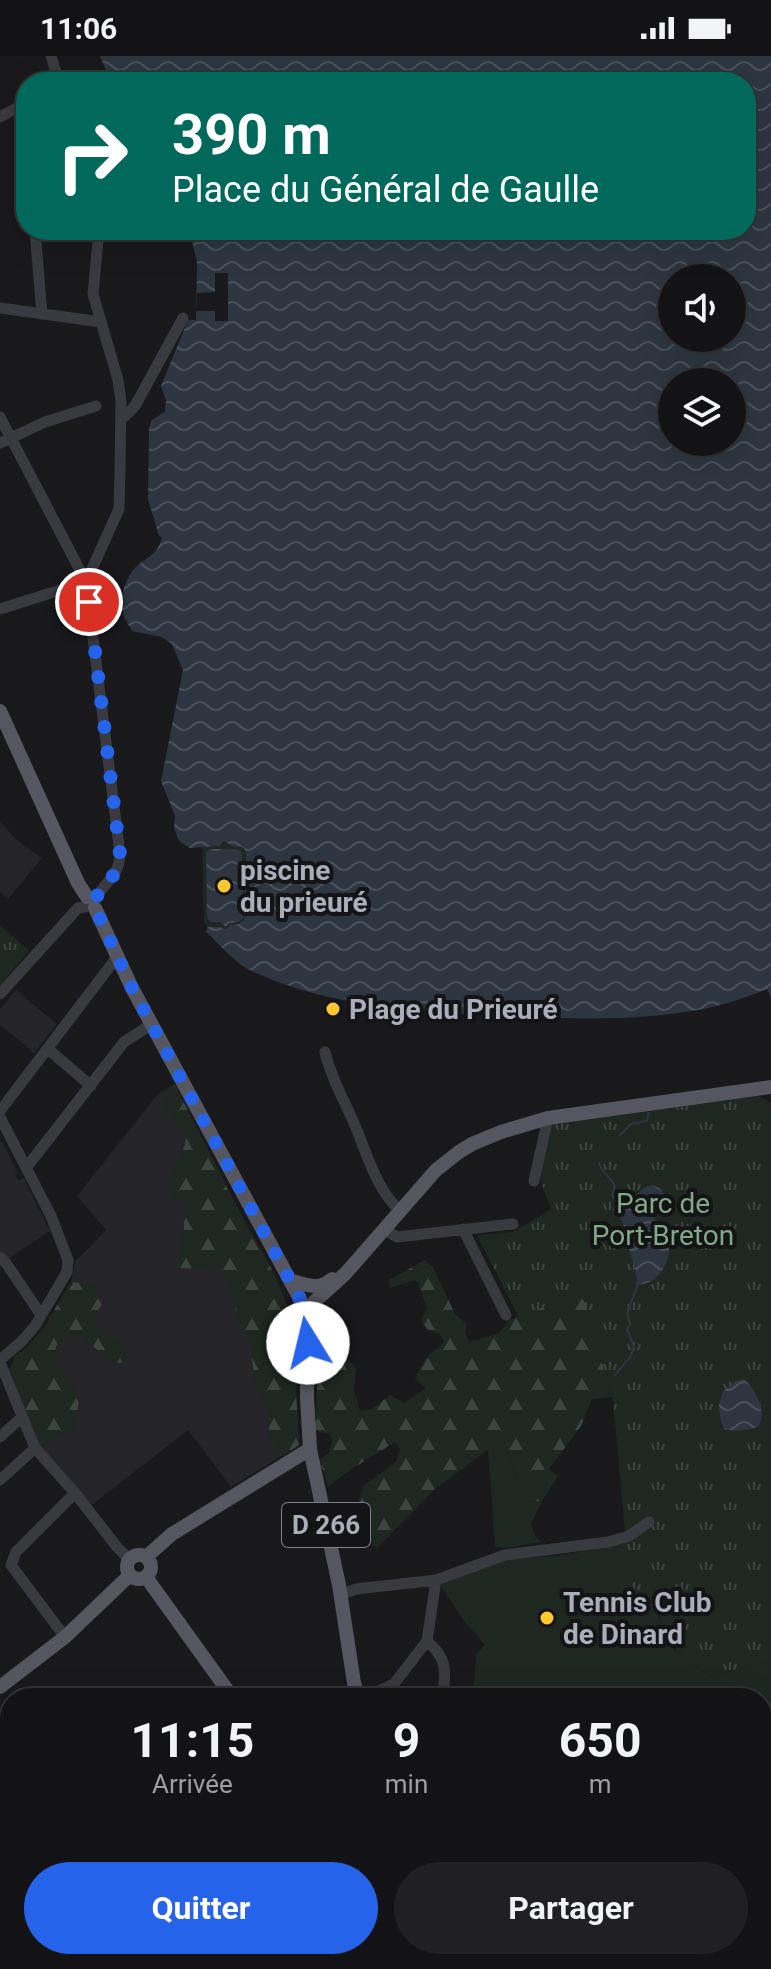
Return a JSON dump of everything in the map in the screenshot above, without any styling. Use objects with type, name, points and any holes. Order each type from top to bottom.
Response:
[{"type":"main road","points":[[0,711],[78,883],[240,1191],[292,1281],[304,1311],[366,1251],[436,1170],[459,1152],[493,1135],[548,1118],[771,1087]]},
{"type":"main road","points":[[292,1281],[324,1286],[351,1260],[366,1251]]},
{"type":"main road","name":"D 266","points":[[304,1311],[308,1343],[310,1449],[340,1590],[356,1688]]},
{"type":"main road","points":[[146,1557],[172,1534],[310,1449]]},
{"type":"main road","points":[[0,1687],[65,1637],[139,1555],[146,1557],[152,1567],[146,1577],[136,1579],[130,1568]]},
{"type":"main road","points":[[146,1577],[226,1688]]},
{"type":"street","points":[[36,240],[42,314]]},
{"type":"street","points":[[0,609],[86,582],[119,509],[121,416],[118,380],[93,294],[98,240]]},
{"type":"street","points":[[0,308],[101,322]]},
{"type":"street","points":[[121,416],[135,406],[183,318]]},
{"type":"street","points":[[5,441],[45,422],[96,406]]},
{"type":"street","points":[[0,417],[5,441],[86,582],[120,854],[116,874],[92,905],[78,908],[0,994]]},
{"type":"street","points":[[0,1111],[48,1049],[114,950]]},
{"type":"street","points":[[26,1168],[124,1042],[152,1024]]},
{"type":"street","points":[[48,1049],[91,1086]]},
{"type":"street","points":[[325,1052],[368,1162],[379,1185],[400,1211]]},
{"type":"street","points":[[0,1117],[51,1216],[68,1260],[67,1272],[41,1315],[28,1334],[0,1361],[35,1448],[75,1493],[130,1568]]},
{"type":"street","points":[[534,1181],[548,1118]]},
{"type":"street","points":[[385,1230],[397,1237],[513,1224]]},
{"type":"street","points":[[463,1229],[506,1315]]},
{"type":"street","points":[[0,1257],[41,1315]]},
{"type":"street","points":[[0,1437],[22,1417]]},
{"type":"street","points":[[0,1480],[35,1448]]},
{"type":"street","points":[[65,1637],[11,1565],[16,1552],[75,1493]]},
{"type":"street","points":[[340,1590],[436,1580],[505,1555],[608,1542],[629,1536],[649,1522]]},
{"type":"street","points":[[385,1688],[394,1684],[427,1641],[436,1580]]},
{"type":"street","points":[[427,1641],[443,1659],[444,1688]]},
{"type":"street","points":[[394,1684],[394,1688]]},
{"type":"shaded area","points":[[0,822],[17,840],[42,858],[8,899],[0,892]]},
{"type":"shaded area","points":[[16,990],[57,1024],[34,1053],[0,1025],[0,1009]]},
{"type":"shaded area","points":[[175,1084],[288,1308],[293,1336],[299,1445],[231,1487],[188,1430],[92,1505],[41,1450],[10,1369],[15,1356],[43,1329],[71,1282],[75,1262],[106,1230],[77,1196],[158,1094]]},
{"type":"shaded area","points":[[0,1142],[18,1173],[15,1175],[18,1180],[24,1178],[50,1231],[0,1264]]},
{"type":"green space","name":"piscine du prieuré","points":[[224,841],[230,846],[241,846],[246,852],[245,918],[242,923],[231,924],[226,929],[207,927],[204,922],[202,847],[219,846]]},
{"type":"green space","points":[[0,925],[29,951],[0,985]]},
{"type":"green space","points":[[177,1089],[276,1277],[288,1308],[293,1336],[299,1445],[283,1456],[270,1436],[265,1402],[255,1385],[250,1342],[239,1322],[228,1280],[221,1267],[213,1264],[202,1269],[181,1268],[177,1256],[184,1229],[183,1199],[171,1197],[168,1183],[185,1145],[186,1133],[160,1105]]},
{"type":"green space","name":"Parc de Port-Breton","points":[[758,1096],[771,1103],[771,1662],[709,1676],[671,1644],[659,1614],[633,1615],[613,1401],[581,1290],[519,1318],[477,1235],[513,1232],[551,1209],[541,1177],[552,1125]]},
{"type":"green space","points":[[425,1260],[433,1267],[455,1314],[467,1324],[465,1331],[469,1342],[499,1333],[508,1321],[581,1289],[612,1397],[592,1399],[581,1426],[549,1469],[558,1476],[542,1501],[529,1502],[523,1497],[525,1483],[517,1480],[510,1458],[493,1442],[488,1450],[436,1488],[377,1548],[367,1539],[357,1522],[358,1506],[363,1486],[396,1462],[400,1449],[395,1442],[328,1487],[320,1460],[329,1453],[332,1441],[330,1434],[315,1431],[318,1372],[322,1359],[347,1358],[356,1368],[354,1390],[360,1411],[372,1409],[390,1395],[404,1403],[426,1388],[415,1379],[426,1358],[444,1343],[440,1334],[427,1329],[421,1320],[427,1309],[418,1283],[415,1280],[390,1288],[389,1280]]},
{"type":"green space","points":[[71,1282],[94,1285],[103,1303],[93,1317],[98,1330],[122,1343],[128,1351],[124,1362],[114,1364],[81,1336],[69,1335],[56,1346],[54,1362],[73,1384],[79,1399],[75,1429],[55,1437],[41,1450],[10,1369],[15,1356],[43,1329]]},
{"type":"green space","points":[[493,1442],[510,1458],[517,1480],[525,1483],[529,1502],[542,1501],[531,1523],[535,1536],[541,1542],[495,1547],[488,1450]]},
{"type":"green space","name":"Tennis Club de Dinard","points":[[626,1540],[672,1648],[709,1676],[771,1662],[771,1688],[474,1688],[476,1654],[485,1645],[464,1621],[439,1583],[508,1559],[557,1556]]},
{"type":"water","points":[[100,56],[771,56],[771,998],[767,989],[701,1009],[623,1018],[555,1018],[411,1010],[344,1000],[281,983],[246,968],[206,932],[207,927],[226,929],[244,920],[246,852],[224,841],[219,846],[190,848],[178,839],[174,828],[175,816],[161,781],[183,670],[172,644],[162,637],[132,631],[123,614],[122,602],[130,574],[155,551],[162,537],[159,536],[148,499],[149,429],[151,421],[165,411],[166,400],[161,386],[188,320],[196,320],[197,262],[192,240],[756,240],[756,72],[107,72]]},
{"type":"water","name":"piscine du prieuré","points":[[210,849],[238,849],[242,854],[243,918],[226,927],[207,918],[206,852]]},
{"type":"water","points":[[652,1185],[664,1195],[654,1218],[667,1238],[669,1253],[664,1268],[655,1279],[635,1284],[629,1238],[615,1205],[632,1199]]},
{"type":"water","points":[[744,1379],[759,1402],[761,1421],[758,1427],[728,1430],[724,1428],[719,1412],[721,1398],[729,1386]]},
{"type":"pier","points":[[215,273],[228,273],[228,321],[215,321],[215,311],[196,311],[197,293],[215,292]]},
{"type":"waterway","points":[[620,1135],[631,1124],[647,1121],[649,1113]]},
{"type":"waterway","points":[[599,1163],[615,1186],[612,1195],[617,1205]]},
{"type":"waterway","points":[[615,1375],[631,1356],[634,1346],[627,1330],[630,1324],[627,1313],[638,1284]]},
{"type":"place","name":"piscine du prieuré","points":[[224,886]]},
{"type":"place","name":"Plage du Prieuré","points":[[333,1009]]},
{"type":"place","name":"Tennis Club de Dinard","points":[[547,1618]]},
{"type":"route","points":[[89,602],[120,854],[116,874],[96,898],[95,908],[132,988],[300,1299],[308,1343]]}]
